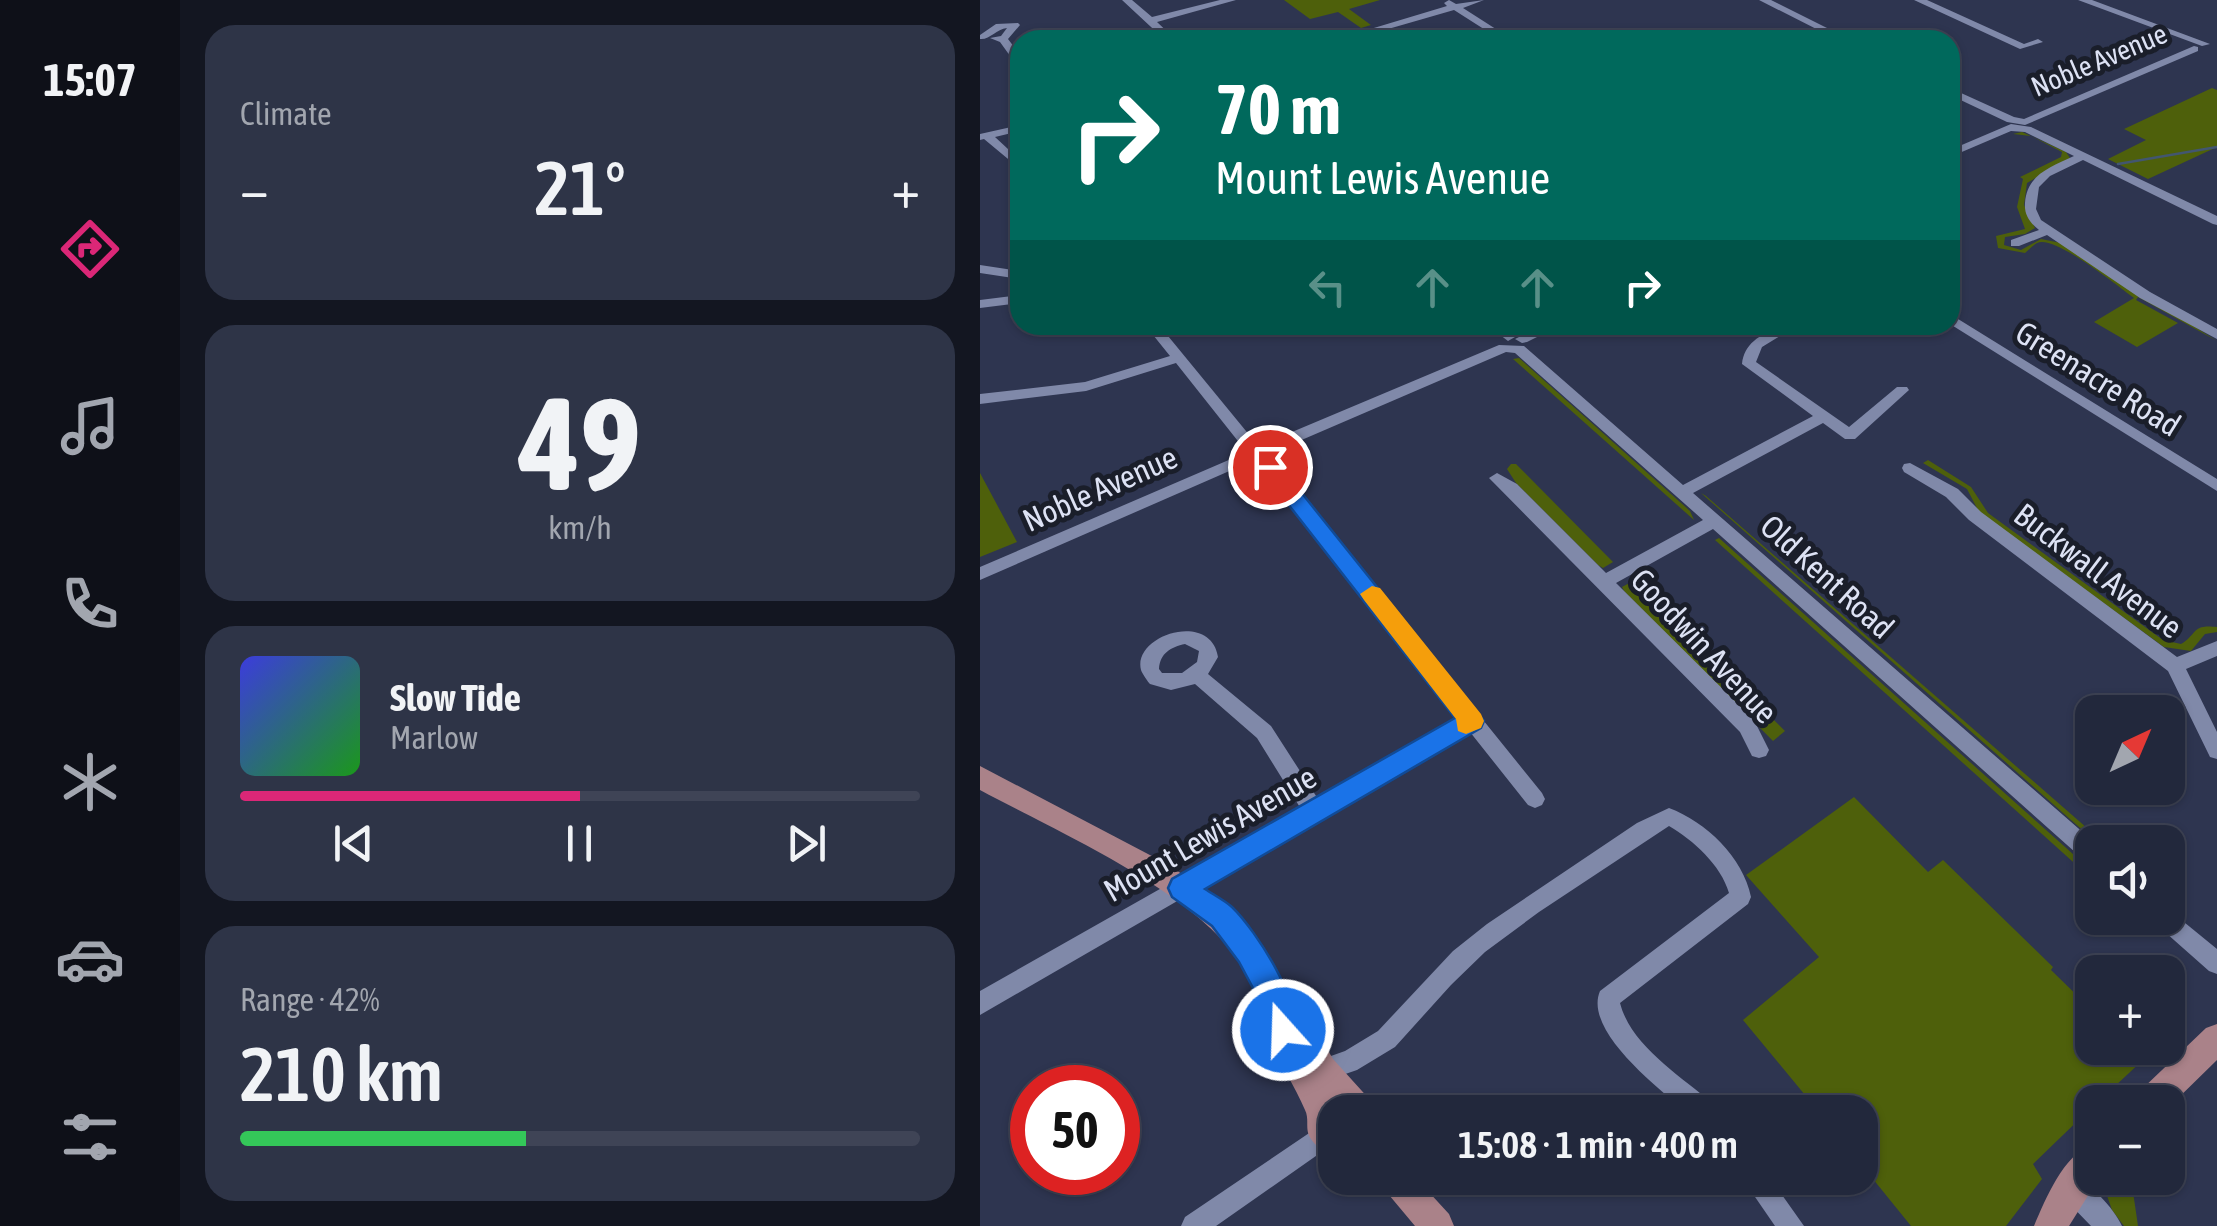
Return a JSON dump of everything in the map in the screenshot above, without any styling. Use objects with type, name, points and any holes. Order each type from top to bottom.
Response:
[{"type":"main road","points":[[980,778],[1182,888],[1222,916],[1249,952],[1275,1000],[1286,1040],[1321,1095]]},
{"type":"main road","points":[[1275,1000],[1296,1023],[1322,1070],[1330,1095]]},
{"type":"main road","points":[[2169,1085],[2217,1039]]},
{"type":"main road","points":[[2051,1226],[2075,1182]]},
{"type":"main road","points":[[1410,1195],[1437,1226]]},
{"type":"street","points":[[1127,0],[1159,30]]},
{"type":"street","points":[[1149,21],[1231,0]]},
{"type":"street","points":[[1444,0],[1492,30]]},
{"type":"street","points":[[1373,30],[1479,0]]},
{"type":"street","points":[[1764,0],[1826,30]]},
{"type":"street","points":[[1919,0],[2024,47],[2038,42]]},
{"type":"street","points":[[2083,0],[2201,47]]},
{"type":"street","points":[[981,38],[1000,26],[1014,26],[1011,30]]},
{"type":"street","points":[[1003,39],[1010,31]]},
{"type":"street","points":[[981,38],[1003,39]]},
{"type":"street","points":[[1003,39],[1010,48]]},
{"type":"street","name":"Noble Avenue","points":[[2026,125],[2217,39]]},
{"type":"street","points":[[1960,96],[2011,124],[2026,125],[2217,221]]},
{"type":"street","name":"Noble Avenue","points":[[1960,149],[2011,124]]},
{"type":"street","points":[[983,136],[1010,130]]},
{"type":"street","points":[[983,136],[1010,158]]},
{"type":"street","points":[[2083,156],[2046,174],[2032,186],[2030,210],[2047,231],[2092,256],[2151,299],[2217,335]]},
{"type":"street","points":[[2015,243],[2047,231]]},
{"type":"street","points":[[980,269],[1010,274]]},
{"type":"street","points":[[980,304],[1010,300]]},
{"type":"street","name":"Greenacre Road","points":[[1960,324],[2217,486]]},
{"type":"street","points":[[1160,335],[1256,462],[1531,335]]},
{"type":"street","name":"Old Kent Road","points":[[1505,335],[2075,839]]},
{"type":"street","points":[[1772,335],[1749,354],[1749,364],[1850,435],[1902,390]]},
{"type":"street","points":[[980,400],[1086,386],[1178,358]]},
{"type":"street","points":[[1682,492],[1822,418]]},
{"type":"street","name":"Noble Avenue","points":[[980,574],[1247,452]]},
{"type":"street","points":[[1268,454],[1535,800]]},
{"type":"street","name":"Buckwall Avenue","points":[[1910,468],[1946,490],[2176,666],[2217,751]]},
{"type":"street","name":"Goodwin Avenue","points":[[1498,478],[1746,726],[1760,750]]},
{"type":"street","name":"Goodwin Avenue","points":[[1604,582],[1715,521]]},
{"type":"street","points":[[2176,666],[2217,648]]},
{"type":"street","points":[[1198,675],[1259,726],[1314,811]]},
{"type":"street","name":"Mount Lewis Avenue","points":[[980,1004],[1472,721]]},
{"type":"street","points":[[1322,1070],[1353,1060],[1393,1036],[1432,988],[1480,942],[1657,822],[1674,818],[1692,829],[1735,877],[1740,897],[1608,999],[1614,1025],[1685,1095]]},
{"type":"street","points":[[2185,935],[2217,963]]},
{"type":"street","points":[[1194,1226],[1318,1136]]},
{"type":"street","points":[[2070,1188],[2109,1226]]},
{"type":"street","points":[[1768,1195],[1791,1226]]},
{"type":"green space","points":[[1284,0],[1380,0],[1349,9],[1371,25],[1361,28],[1338,12],[1310,19]]},
{"type":"green space","points":[[2212,88],[2217,90],[2217,147],[2148,179],[2108,159],[2146,140],[2124,129]]},
{"type":"green space","points":[[2032,137],[2066,152],[2070,158],[2027,183],[2024,205],[2035,228],[2005,237],[2004,245],[2021,250],[2041,239],[2061,243],[2217,341],[2138,297],[2136,300],[2178,323],[2137,347],[2094,322],[2134,298],[2101,273],[2045,242],[2025,253],[1998,248],[1996,236],[2025,229],[2017,207],[2023,179],[2020,177],[2061,157],[2062,152]]},
{"type":"green space","points":[[1519,358],[1690,511],[1694,520],[1513,359]]},
{"type":"green space","points":[[1928,460],[1971,487],[1988,513],[2163,640],[2181,644],[2203,627],[2217,627],[2217,632],[2205,634],[2191,651],[2164,647],[1979,512],[1967,489],[1923,463]]},
{"type":"green space","points":[[1516,464],[1613,562],[1603,568],[1598,565],[1516,483],[1507,469]]},
{"type":"green space","points":[[980,473],[1017,542],[980,557]]},
{"type":"green space","points":[[1701,493],[2083,825],[2077,825]]},
{"type":"green space","points":[[1719,538],[2075,856],[2075,864],[1715,540]]},
{"type":"green space","points":[[1633,581],[1785,731],[1773,741],[1624,591],[1622,587]]},
{"type":"green space","points":[[1854,797],[1928,872],[1943,860],[2075,993],[2075,1065],[2138,1065],[2116,1085],[2075,1085],[2075,1123],[2033,1164],[2042,1179],[2006,1226],[1911,1226],[1878,1185],[1878,1095],[1805,1095],[1743,1020],[1819,957],[1746,875]]},
{"type":"green space","points":[[2107,1195],[2133,1195],[2138,1226],[2124,1226]]},
{"type":"waterway","points":[[2118,164],[2217,147]]},
{"type":"slow traffic","points":[[1372,594],[1472,721],[1466,724]]},
{"type":"route","points":[[1270,467],[1472,721],[1182,888],[1222,916],[1249,952],[1275,1000],[1283,1030]]}]
